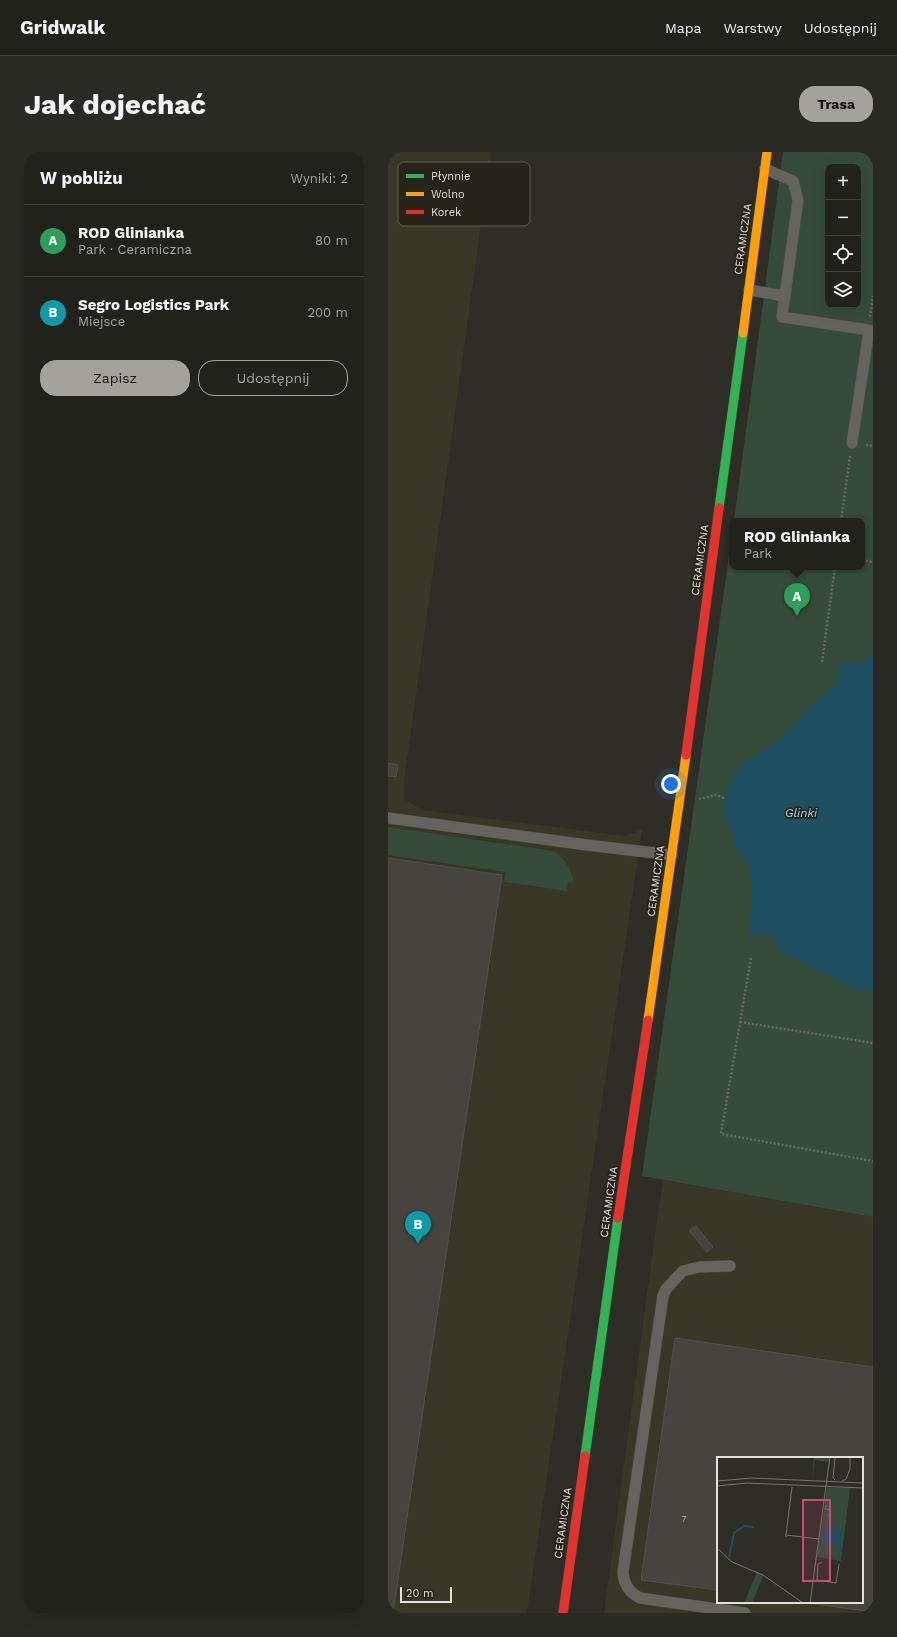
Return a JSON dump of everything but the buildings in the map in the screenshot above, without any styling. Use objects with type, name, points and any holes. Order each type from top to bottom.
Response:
[{"type":"main road","name":"CERAMICZNA","points":[[563,1613],[620,1207],[672,855],[767,152]]},
{"type":"lane","points":[[765,168],[793,181],[798,200],[782,317],[869,330],[852,443]]},
{"type":"lane","points":[[749,290],[785,296]]},
{"type":"lane","points":[[388,818],[672,855]]},
{"type":"lane","points":[[730,1266],[699,1267],[683,1271],[666,1289],[663,1296],[623,1572],[624,1581],[628,1589],[640,1598],[745,1613]]},
{"type":"path","points":[[869,330],[873,296]]},
{"type":"path","points":[[841,518],[852,443]]},
{"type":"path","points":[[822,662],[835,570]]},
{"type":"path","points":[[680,794],[698,799],[717,795],[725,799]]},
{"type":"path","points":[[751,958],[721,1134],[873,1160]]},
{"type":"path","points":[[740,1022],[873,1043]]},
{"type":"shaded area","points":[[388,152],[491,152],[490,162],[398,162],[398,226],[481,226],[404,782],[404,799],[422,810],[624,836],[642,830],[527,1613],[388,1613]]},
{"type":"shaded area","points":[[663,1180],[873,1217],[873,1613],[604,1613]]},
{"type":"green space","points":[[783,152],[873,152],[873,1217],[642,1176],[729,555],[729,570],[865,570],[865,518],[734,518]]},
{"type":"green space","points":[[388,827],[554,851],[561,857],[570,869],[573,883],[568,882],[567,891],[504,882],[506,872],[388,855]]},
{"type":"water","name":"Glinki","points":[[870,656],[873,657],[873,989],[859,990],[780,951],[773,934],[750,934],[752,874],[737,848],[723,809],[727,786],[744,762],[774,744],[819,698],[837,684],[840,661],[848,663],[864,662]]},
{"type":"traffic: fast","points":[[719,508],[743,333]]},
{"type":"traffic: fast","points":[[585,1456],[618,1218]]},
{"type":"traffic: slow","points":[[743,333],[767,152]]},
{"type":"traffic: slow","points":[[648,1020],[686,755]]},
{"type":"traffic: jam","points":[[686,755],[719,508]]},
{"type":"traffic: jam","points":[[618,1218],[648,1020]]},
{"type":"traffic: jam","points":[[563,1613],[585,1456]]},
{"type":"place","name":"ROD Glinianka","points":[[797,616]]},
{"type":"place","name":"Segro Logistics Park","points":[[418,1244]]}]
